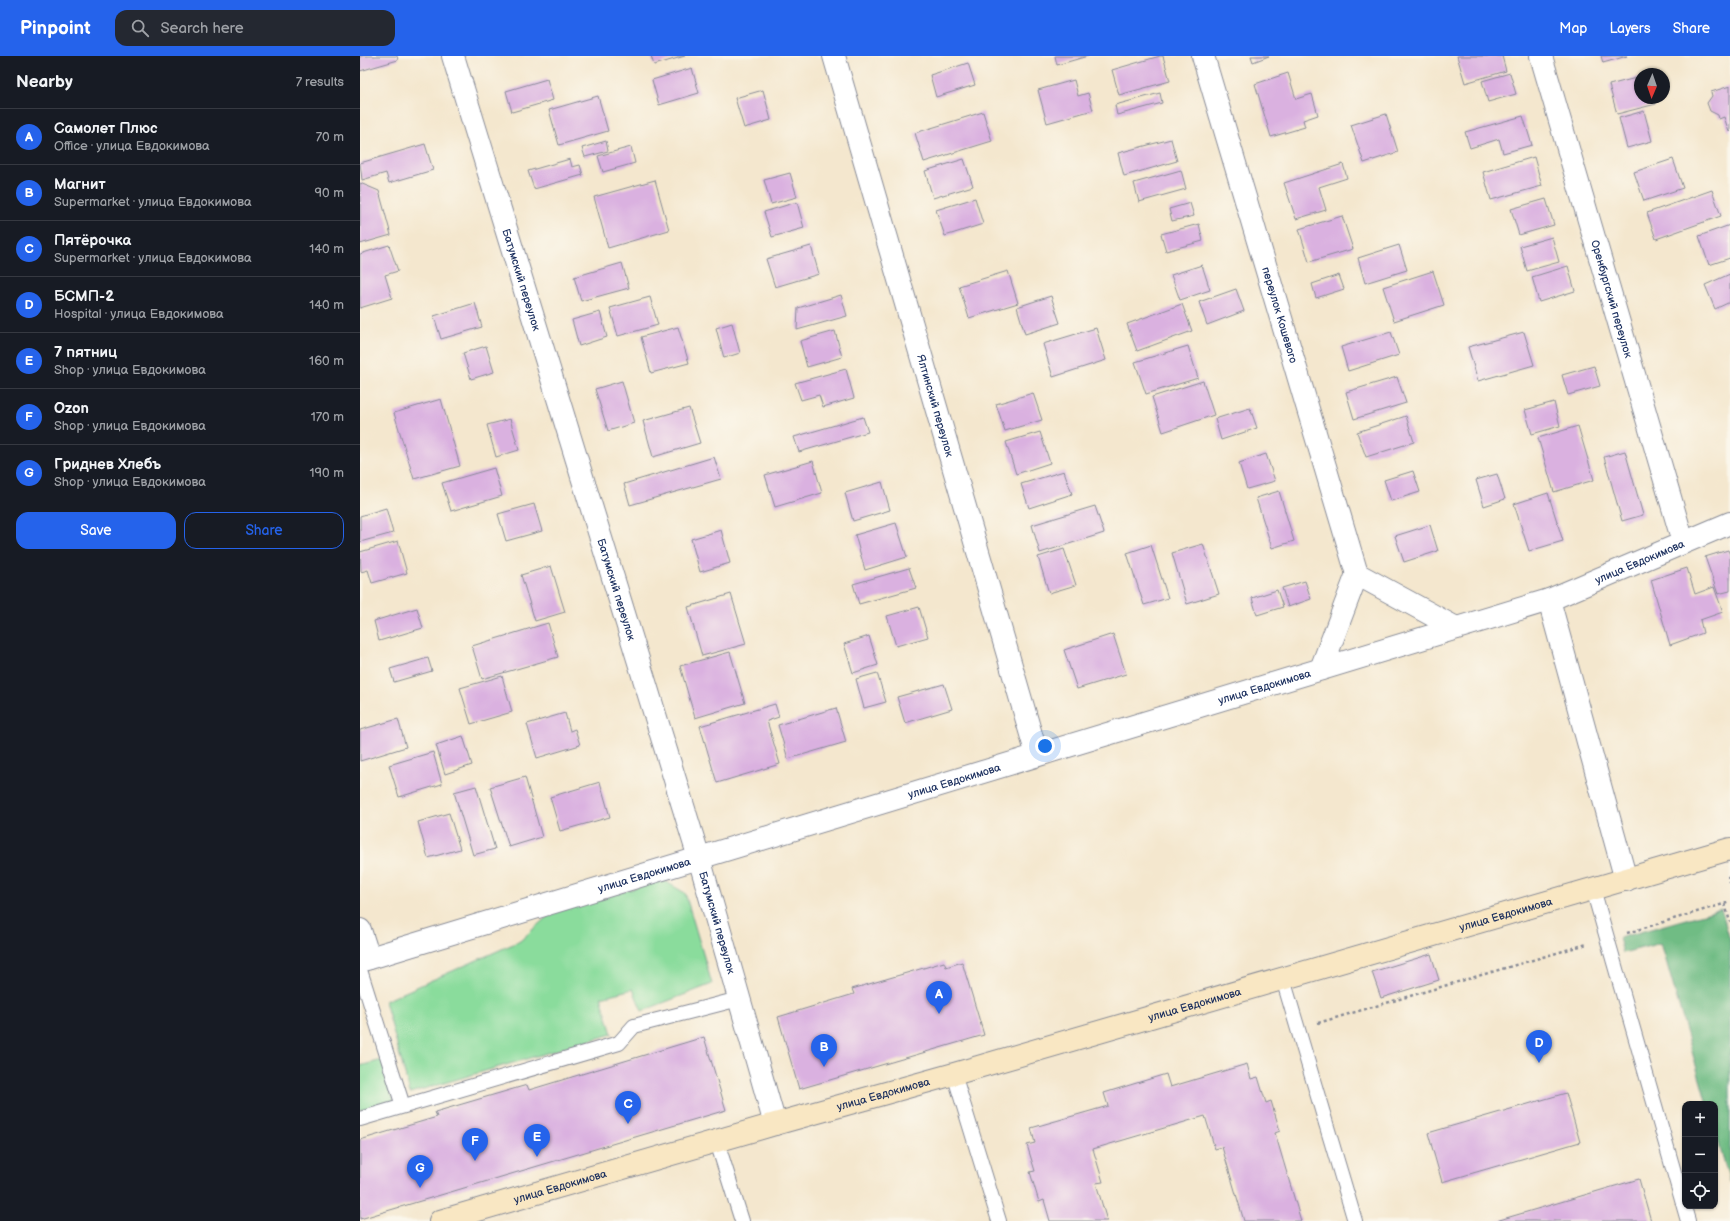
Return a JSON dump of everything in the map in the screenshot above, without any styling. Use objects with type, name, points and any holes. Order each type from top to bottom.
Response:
[{"type":"main road","name":"улица Евдокимова","points":[[440,1221],[480,1215],[775,1124],[954,1074],[1730,849]]},
{"type":"street","name":"Батумский переулок","points":[[453,56],[699,858],[775,1124]]},
{"type":"street","name":"Ялтинский переулок","points":[[834,56],[1037,756]]},
{"type":"street","name":"переулок Кошевого","points":[[1203,56],[1357,574]]},
{"type":"street","name":"Оренбургский переулок","points":[[1541,56],[1684,542]]},
{"type":"street","name":"улица Евдокимова","points":[[363,963],[699,858],[1549,600],[1730,523]]},
{"type":"street","points":[[1321,669],[1357,574],[1456,628]]},
{"type":"street","points":[[1549,600],[1626,880]]},
{"type":"street","points":[[360,930],[363,963]]},
{"type":"lane","points":[[1593,889],[1688,1221]]},
{"type":"lane","points":[[363,963],[403,1106]]},
{"type":"lane","points":[[1283,979],[1299,1028],[1355,1221]]},
{"type":"lane","points":[[360,1119],[618,1043],[634,1026],[739,999]]},
{"type":"lane","points":[[954,1074],[999,1221]]},
{"type":"lane","points":[[717,1142],[742,1221]]},
{"type":"path","points":[[1299,1028],[1730,902]]},
{"type":"path","points":[[1725,904],[1730,922]]},
{"type":"green space","points":[[663,880],[685,893],[712,984],[642,1011],[633,989],[601,997],[612,1034],[410,1093],[385,1001],[520,941],[551,913]]},
{"type":"green space","points":[[1721,909],[1730,940],[1730,1182],[1718,1140],[1718,1101],[1706,1101],[1661,943],[1623,953],[1619,938]]},
{"type":"green space","points":[[382,1060],[394,1101],[360,1110],[360,1066]]},
{"type":"building","points":[[360,56],[397,56],[398,60],[360,71]]},
{"type":"building","points":[[651,56],[685,56],[654,65]]},
{"type":"building","points":[[1055,56],[1088,56],[1057,65]]},
{"type":"building","points":[[1163,56],[1170,81],[1119,95],[1112,70]]},
{"type":"building","points":[[1251,56],[1269,56],[1253,62]]},
{"type":"building","points":[[1457,56],[1502,56],[1506,71],[1465,83]]},
{"type":"building","points":[[1601,56],[1627,56],[1603,63]]},
{"type":"building","points":[[968,63],[975,85],[936,97],[930,75]]},
{"type":"building","points":[[692,68],[699,93],[659,105],[652,80]]},
{"type":"building","points":[[1288,73],[1296,99],[1312,94],[1318,115],[1303,120],[1305,127],[1271,137],[1255,84]]},
{"type":"building","points":[[1510,73],[1516,94],[1488,102],[1482,81]]},
{"type":"building","points":[[547,79],[553,100],[512,112],[506,91]]},
{"type":"building","points":[[1634,79],[1634,104],[1656,104],[1617,114],[1609,85]]},
{"type":"building","points":[[1074,80],[1078,96],[1088,93],[1093,110],[1047,123],[1038,90]]},
{"type":"building","points":[[1730,86],[1729,132],[1724,117],[1719,119],[1718,115],[1710,111],[1707,103],[1712,96],[1711,92]]},
{"type":"building","points":[[763,90],[771,120],[744,128],[735,98]]},
{"type":"building","points":[[1160,93],[1162,103],[1117,115],[1115,105]]},
{"type":"building","points":[[598,96],[608,131],[559,145],[549,110]]},
{"type":"building","points":[[1644,111],[1652,141],[1627,148],[1619,118]]},
{"type":"building","points":[[983,112],[992,141],[924,162],[915,133]]},
{"type":"building","points":[[1386,114],[1398,152],[1364,163],[1351,125]]},
{"type":"building","points":[[1523,116],[1532,145],[1503,153],[1499,139],[1470,148],[1465,132]]},
{"type":"building","points":[[1171,139],[1177,161],[1124,176],[1118,153]]},
{"type":"building","points":[[606,141],[608,151],[585,157],[582,148]]},
{"type":"building","points":[[425,144],[433,170],[389,183],[386,173],[362,180],[360,163]]},
{"type":"building","points":[[631,147],[635,163],[603,172],[598,156]]},
{"type":"building","points":[[1534,157],[1542,186],[1491,200],[1483,172]]},
{"type":"building","points":[[570,159],[572,167],[580,165],[583,175],[534,189],[528,171]]},
{"type":"building","points":[[964,159],[973,186],[933,198],[925,171]]},
{"type":"building","points":[[1673,159],[1683,188],[1644,201],[1634,172]]},
{"type":"building","points":[[1343,164],[1347,178],[1319,187],[1326,210],[1296,219],[1284,183]]},
{"type":"building","points":[[1181,170],[1186,189],[1139,202],[1134,183]]},
{"type":"building","points":[[790,173],[797,197],[771,204],[764,180]]},
{"type":"building","points":[[655,180],[669,230],[608,248],[594,197]]},
{"type":"building","points":[[360,183],[379,191],[391,235],[360,244]]},
{"type":"building","points":[[1712,190],[1721,216],[1656,239],[1647,213]]},
{"type":"building","points":[[975,198],[983,224],[945,236],[936,210]]},
{"type":"building","points":[[1546,199],[1554,225],[1519,235],[1511,209]]},
{"type":"building","points":[[797,202],[804,228],[772,237],[764,212]]},
{"type":"building","points":[[1190,203],[1194,216],[1172,221],[1169,209]]},
{"type":"building","points":[[1342,216],[1353,249],[1309,262],[1299,229]]},
{"type":"building","points":[[1199,224],[1203,241],[1166,251],[1161,234]]},
{"type":"building","points":[[1730,225],[1730,258],[1709,265],[1699,236]]},
{"type":"building","points":[[1552,237],[1559,262],[1527,271],[1520,246]]},
{"type":"building","points":[[389,245],[398,271],[385,275],[392,298],[360,308],[360,254]]},
{"type":"building","points":[[1399,245],[1407,270],[1365,283],[1358,258]]},
{"type":"building","points":[[811,246],[819,274],[775,287],[766,259]]},
{"type":"building","points":[[622,263],[629,288],[581,301],[574,277]]},
{"type":"building","points":[[1202,265],[1210,290],[1180,300],[1171,275]]},
{"type":"building","points":[[1568,266],[1575,291],[1539,302],[1532,277]]},
{"type":"building","points":[[1008,271],[1018,303],[969,318],[959,286]]},
{"type":"building","points":[[1433,271],[1444,305],[1394,321],[1383,287]]},
{"type":"building","points":[[1730,274],[1730,302],[1715,309],[1705,285]]},
{"type":"building","points":[[1339,275],[1344,289],[1316,298],[1312,284]]},
{"type":"building","points":[[1236,289],[1244,311],[1207,325],[1199,302]]},
{"type":"building","points":[[841,295],[847,316],[797,330],[798,308]]},
{"type":"building","points":[[1051,296],[1060,323],[1025,334],[1017,307]]},
{"type":"building","points":[[650,297],[658,325],[618,336],[610,308]]},
{"type":"building","points":[[475,303],[482,327],[441,339],[434,316]]},
{"type":"building","points":[[1182,304],[1192,331],[1137,351],[1127,324]]},
{"type":"building","points":[[600,312],[607,337],[579,346],[572,320]]},
{"type":"building","points":[[732,323],[740,353],[724,358],[716,328]]},
{"type":"building","points":[[678,327],[689,363],[651,373],[641,337]]},
{"type":"building","points":[[1096,328],[1106,360],[1053,377],[1043,344]]},
{"type":"building","points":[[835,331],[842,357],[807,367],[800,341]]},
{"type":"building","points":[[1391,332],[1399,355],[1348,371],[1341,347]]},
{"type":"building","points":[[1524,332],[1534,365],[1478,381],[1468,347]]},
{"type":"building","points":[[486,346],[494,372],[471,379],[463,353]]},
{"type":"building","points":[[1188,346],[1198,378],[1146,394],[1135,362]]},
{"type":"building","points":[[1594,366],[1600,386],[1568,395],[1562,375]]},
{"type":"building","points":[[846,369],[854,398],[823,407],[819,395],[801,400],[795,383]]},
{"type":"building","points":[[1397,377],[1406,403],[1354,419],[1346,392]]},
{"type":"building","points":[[622,381],[634,423],[608,431],[595,389]]},
{"type":"building","points":[[1203,381],[1214,415],[1163,432],[1152,397]]},
{"type":"building","points":[[1033,393],[1042,420],[1005,431],[996,404]]},
{"type":"building","points":[[441,399],[460,466],[414,479],[394,413]]},
{"type":"building","points":[[1554,402],[1560,426],[1532,434],[1525,410]]},
{"type":"building","points":[[689,408],[700,443],[653,457],[643,421]]},
{"type":"building","points":[[1250,408],[1257,428],[1221,440],[1215,419]]},
{"type":"building","points":[[1406,416],[1414,442],[1366,457],[1357,432]]},
{"type":"building","points":[[863,417],[868,432],[799,452],[794,437]]},
{"type":"building","points":[[510,419],[519,450],[496,457],[487,425]]},
{"type":"building","points":[[1578,426],[1594,480],[1554,492],[1538,438]]},
{"type":"building","points":[[1040,432],[1050,463],[1016,474],[1006,442]]},
{"type":"building","points":[[1625,451],[1643,515],[1622,521],[1604,457]]},
{"type":"building","points":[[1266,454],[1275,481],[1247,489],[1239,463]]},
{"type":"building","points":[[714,457],[721,479],[630,505],[624,484]]},
{"type":"building","points":[[813,461],[822,493],[775,507],[765,475]]},
{"type":"building","points":[[494,468],[502,496],[451,511],[442,483]]},
{"type":"building","points":[[1064,471],[1072,494],[1029,508],[1021,484]]},
{"type":"building","points":[[1413,471],[1420,492],[1391,501],[1384,480]]},
{"type":"building","points":[[1497,474],[1505,499],[1484,506],[1476,480]]},
{"type":"building","points":[[882,482],[890,510],[853,521],[845,493]]},
{"type":"building","points":[[1279,491],[1294,541],[1272,548],[1256,498]]},
{"type":"building","points":[[1548,493],[1563,541],[1529,551],[1514,504]]},
{"type":"building","points":[[534,504],[542,531],[506,541],[498,514]]},
{"type":"building","points":[[1095,506],[1104,533],[1040,553],[1032,525]]},
{"type":"building","points":[[386,508],[393,533],[360,542],[360,516]]},
{"type":"building","points":[[896,523],[907,557],[865,570],[855,535]]},
{"type":"building","points":[[1430,525],[1438,551],[1404,562],[1395,536]]},
{"type":"building","points":[[721,530],[730,563],[700,572],[691,539]]},
{"type":"building","points":[[398,541],[407,573],[372,583],[368,570],[361,572],[360,552]]},
{"type":"building","points":[[1203,544],[1219,594],[1187,604],[1172,553]]},
{"type":"building","points":[[1151,545],[1168,598],[1144,605],[1127,553]]},
{"type":"building","points":[[1064,549],[1076,585],[1049,593],[1038,557]]},
{"type":"building","points":[[1728,550],[1730,555],[1730,591],[1718,594],[1705,557]]},
{"type":"building","points":[[551,566],[565,612],[535,621],[521,575]]},
{"type":"building","points":[[909,568],[916,588],[859,604],[853,584]]},
{"type":"building","points":[[1687,568],[1695,594],[1714,587],[1723,612],[1700,620],[1703,633],[1670,645],[1651,580]]},
{"type":"building","points":[[1305,581],[1311,599],[1288,607],[1282,588]]},
{"type":"building","points":[[1277,590],[1283,607],[1257,615],[1252,598]]},
{"type":"building","points":[[731,594],[746,644],[702,656],[688,607]]},
{"type":"building","points":[[919,607],[928,637],[896,646],[887,616]]},
{"type":"building","points":[[417,608],[423,628],[379,641],[374,621]]},
{"type":"building","points":[[548,623],[558,657],[482,679],[472,646]]},
{"type":"building","points":[[1113,634],[1126,674],[1077,689],[1064,650]]},
{"type":"building","points":[[869,636],[878,665],[853,673],[844,644]]},
{"type":"building","points":[[730,652],[745,703],[695,718],[680,666]]},
{"type":"building","points":[[428,658],[432,671],[394,682],[390,669]]},
{"type":"building","points":[[877,673],[886,702],[864,708],[856,679]]},
{"type":"building","points":[[502,676],[512,712],[471,724],[460,688]]},
{"type":"building","points":[[944,684],[952,709],[905,723],[897,697]]},
{"type":"building","points":[[775,704],[779,717],[767,721],[780,764],[717,783],[700,726]]},
{"type":"building","points":[[836,708],[846,742],[788,759],[778,725]]},
{"type":"building","points":[[565,713],[570,731],[575,729],[580,745],[537,758],[527,724]]},
{"type":"building","points":[[398,719],[406,747],[360,761],[360,730]]},
{"type":"building","points":[[463,736],[472,765],[445,774],[436,745]]},
{"type":"building","points":[[433,752],[442,784],[399,797],[389,765]]},
{"type":"building","points":[[525,777],[542,837],[509,847],[490,787]]},
{"type":"building","points":[[600,782],[610,817],[560,831],[550,797]]},
{"type":"building","points":[[476,786],[495,849],[473,855],[454,792]]},
{"type":"building","points":[[449,813],[460,849],[428,858],[418,822]]},
{"type":"building","points":[[1431,954],[1439,980],[1381,998],[1372,972]]},
{"type":"building","points":[[944,962],[946,967],[962,962],[984,1035],[799,1089],[778,1017],[854,994],[852,989]]},
{"type":"building","points":[[704,1037],[726,1110],[360,1219],[360,1140],[437,1117],[435,1112],[527,1085],[529,1090]]},
{"type":"building","points":[[1247,1064],[1251,1079],[1258,1077],[1266,1103],[1271,1101],[1280,1131],[1275,1133],[1301,1221],[1244,1221],[1222,1147],[1215,1149],[1205,1116],[1093,1149],[1103,1182],[1096,1183],[1107,1221],[1050,1221],[1044,1200],[1039,1202],[1030,1172],[1035,1171],[1027,1145],[1035,1143],[1031,1128],[1108,1106],[1104,1093],[1166,1074],[1170,1087]]},
{"type":"building","points":[[1566,1093],[1580,1142],[1442,1182],[1428,1133]]},
{"type":"building","points":[[1639,1179],[1651,1221],[1496,1221]]},
{"type":"place","name":"Самолет Плюс","points":[[939,1014]]},
{"type":"place","name":"БСМП-2","points":[[1539,1063]]},
{"type":"place","name":"Магнит","points":[[824,1067]]},
{"type":"place","name":"Пятёрочка","points":[[628,1124]]},
{"type":"place","name":"7 пятниц","points":[[537,1157]]},
{"type":"place","name":"Ozon","points":[[475,1161]]},
{"type":"place","name":"Гриднев Хлебъ","points":[[420,1188]]}]
